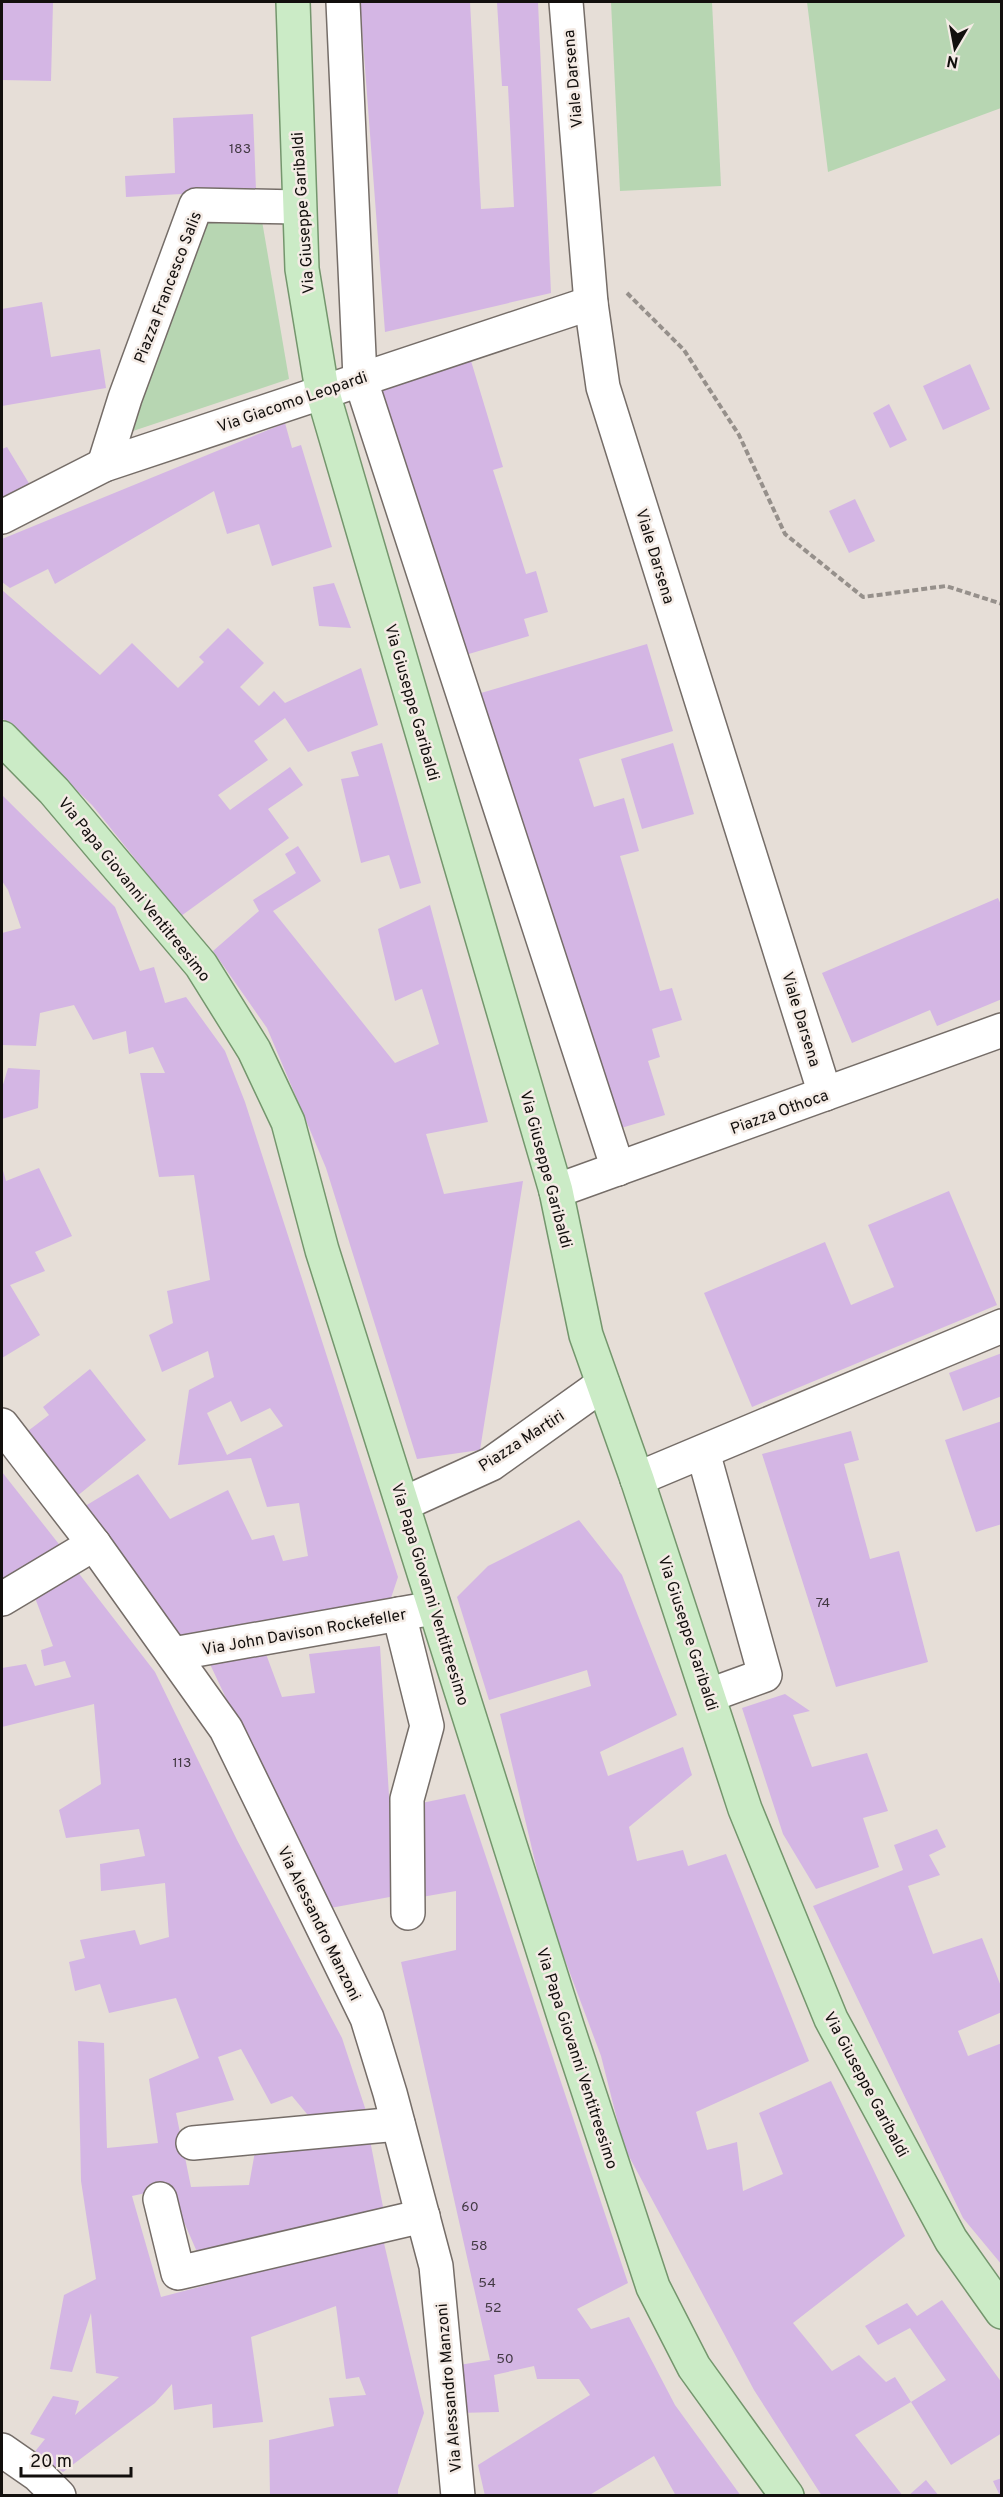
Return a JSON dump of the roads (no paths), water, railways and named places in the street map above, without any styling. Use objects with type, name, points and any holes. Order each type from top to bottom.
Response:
[{"type":"main road","name":"Via Giuseppe Garibaldi","points":[[293,2],[302,268],[322,390],[556,1191],[586,1335],[638,1479],[710,1695],[745,1809],[831,2019],[951,2240],[1002,2312]]},
{"type":"main road","name":"Via Papa Giovanni Ventitreesimo","points":[[2,738],[54,791],[201,965],[254,1050],[288,1122],[322,1250],[653,2287],[694,2367],[787,2496]]},
{"type":"street","points":[[343,2],[360,378],[618,1169]]},
{"type":"street","name":"Viale Darsena","points":[[566,2],[591,303],[603,387],[825,1094]]},
{"type":"street","name":"Piazza Francesco Salis","points":[[104,465],[125,398],[196,205],[299,207]]},
{"type":"street","name":"Via Giacomo Leopardi","points":[[2,518],[104,465],[322,390],[591,303]]},
{"type":"street","name":"Piazza Othoca","points":[[556,1191],[1002,1030]]},
{"type":"street","points":[[638,1479],[1002,1326]]},
{"type":"street","name":"Piazza Martiri","points":[[403,1504],[491,1464],[603,1384]]},
{"type":"street","name":"Via Alessandro Manzoni","points":[[2,1425],[94,1544],[226,1729],[367,2018],[436,2265],[458,2496]]},
{"type":"street","points":[[703,1452],[765,1675],[710,1695]]},
{"type":"street","points":[[2,1599],[94,1544]]},
{"type":"street","name":"Via John Davison Rockefeller","points":[[172,1654],[435,1608]]},
{"type":"street","points":[[399,1614],[427,1726],[407,1799],[408,1912]]},
{"type":"street","points":[[194,2144],[398,2124]]},
{"type":"street","points":[[160,2199],[178,2273],[423,2216]]},
{"type":"street","points":[[2,2450],[38,2475],[59,2496]]}]
